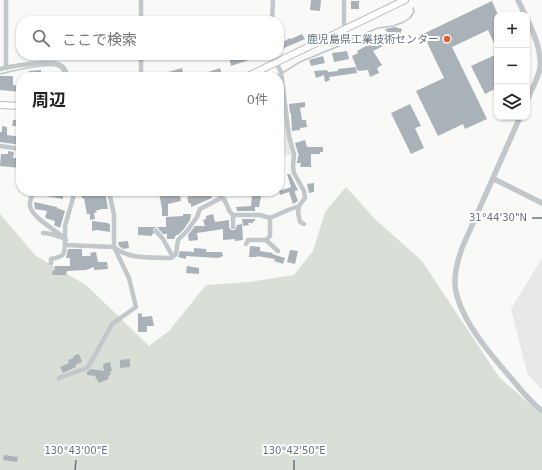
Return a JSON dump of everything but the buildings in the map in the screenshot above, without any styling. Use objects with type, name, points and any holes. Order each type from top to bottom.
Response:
[{"type":"main road","points":[[284,59],[405,0]]},
{"type":"main road","points":[[257,72],[282,60]]},
{"type":"main road","points":[[0,105],[16,106]]},
{"type":"street","points":[[6,0],[6,68]]},
{"type":"street","points":[[141,0],[141,16]]},
{"type":"street","points":[[272,16],[273,0]]},
{"type":"street","points":[[344,0],[344,30]]},
{"type":"street","points":[[518,0],[524,12]]},
{"type":"street","points":[[530,26],[540,54],[540,69],[530,94]]},
{"type":"street","points":[[141,60],[141,72]]},
{"type":"street","points":[[274,60],[281,72]]},
{"type":"street","points":[[0,69],[52,63],[61,65],[66,72]]},
{"type":"street","points":[[233,215],[260,215],[270,218],[299,206],[305,198],[304,191],[294,173],[294,154],[289,136],[284,95]]},
{"type":"street","points":[[519,120],[471,229],[457,264],[455,278],[457,295],[463,311],[481,339],[524,393],[542,411]]},
{"type":"street","points":[[0,146],[16,148]]},
{"type":"street","points":[[494,179],[542,203]]},
{"type":"street","points":[[33,196],[30,205],[31,209],[65,241]]},
{"type":"street","points":[[51,263],[51,259],[62,257],[64,254],[65,226],[74,196]]},
{"type":"street","points":[[59,378],[87,368],[112,324],[136,307],[129,278],[114,247],[114,215],[110,196]]},
{"type":"street","points":[[43,233],[48,233],[65,241],[114,247],[133,256],[171,258],[176,254],[178,240],[197,217],[200,209],[221,198],[224,199],[233,215],[233,227]]},
{"type":"street","points":[[299,206],[300,222],[304,224]]},
{"type":"street","points":[[266,240],[270,236],[270,218]]},
{"type":"street","points":[[156,231],[163,239],[173,257]]},
{"type":"street","points":[[246,244],[248,240],[266,240],[278,252]]},
{"type":"shaded area","points":[[284,101],[293,154],[284,156]]},
{"type":"shaded area","points":[[346,187],[376,220],[422,261],[499,377],[542,415],[542,470],[0,470],[0,214],[36,256],[86,285],[149,346],[169,331],[206,285],[250,282],[294,275],[313,251],[325,212]]},
{"type":"shaded area","points":[[542,258],[542,390],[527,373],[511,309]]},
{"type":"waterway","points":[[284,72],[300,62],[339,46],[349,40],[378,28],[393,26],[404,22],[410,18],[414,12],[413,8]]},
{"type":"waterway","points":[[0,74],[50,65],[59,67],[63,72]]},
{"type":"place","name":"鹿児島県工業技術センター","points":[[447,39]]}]
